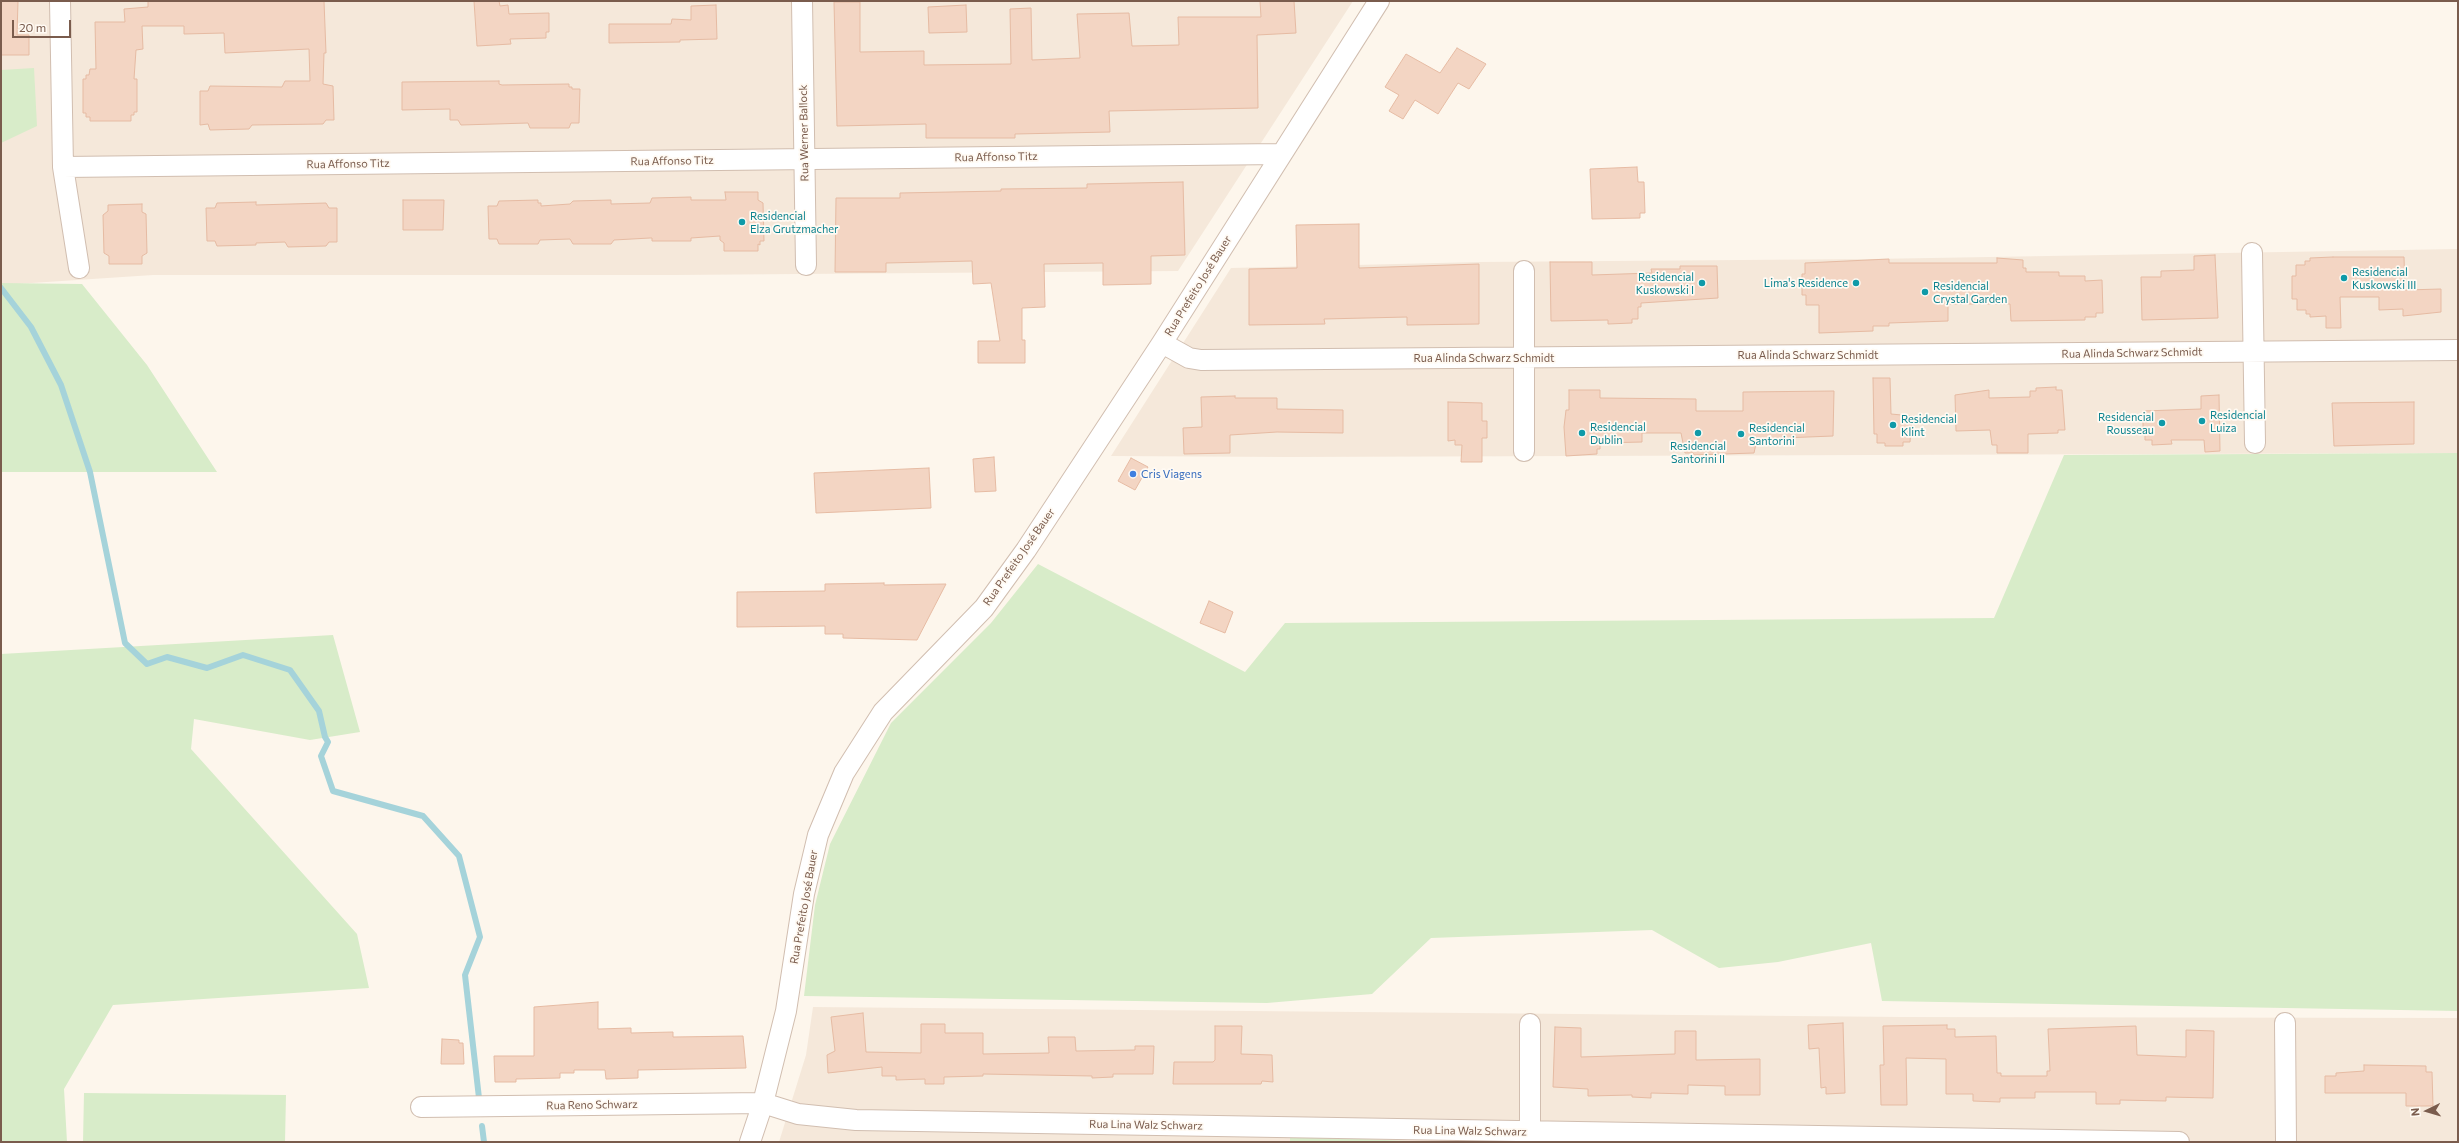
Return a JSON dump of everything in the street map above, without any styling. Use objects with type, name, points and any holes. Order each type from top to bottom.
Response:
[{"type":"street","points":[[60,1],[63,167],[79,268]]},
{"type":"street","name":"Rua Werner Ballock","points":[[802,1],[806,265]]},
{"type":"street","name":"Rua Prefeito José Bauer","points":[[750,1142],[763,1103],[786,1011],[804,894],[818,835],[844,773],[883,712],[984,608],[1026,550],[1162,343],[1379,1]]},
{"type":"street","name":"Rua Affonso Titz","points":[[63,167],[1281,154]]},
{"type":"street","points":[[2252,253],[2255,443]]},
{"type":"street","points":[[1524,271],[1524,451]]},
{"type":"street","name":"Rua Alinda Schwarz Schmidt","points":[[1162,343],[1189,358],[1201,360],[2458,350]]},
{"type":"street","points":[[2285,1023],[2286,1142]]},
{"type":"street","points":[[1530,1024],[1530,1137]]},
{"type":"street","name":"Rua Reno Schwarz","points":[[421,1107],[763,1103]]},
{"type":"street","name":"Rua Lina Walz Schwarz","points":[[763,1103],[798,1114],[856,1120],[1530,1137],[2179,1142]]},
{"type":"shaded area","points":[[1,1],[1353,1],[1178,271],[674,275],[153,275],[1,285]]},
{"type":"shaded area","points":[[2458,249],[2458,453],[1287,457],[1111,456],[1231,268],[1479,262],[1872,259]]},
{"type":"shaded area","points":[[813,1007],[1902,1017],[2458,1018],[2458,1142],[779,1142],[806,1055]]},
{"type":"green space","points":[[34,68],[37,126],[1,143],[1,70]]},
{"type":"green space","points":[[1,283],[82,284],[147,365],[217,472],[1,472]]},
{"type":"green space","points":[[2458,453],[2458,1011],[1882,1001],[1871,943],[1778,962],[1719,968],[1652,930],[1431,938],[1372,994],[1267,1003],[804,996],[815,905],[830,844],[891,723],[991,623],[1038,564],[1245,672],[1285,623],[1994,618],[2064,455]]},
{"type":"green space","points":[[333,635],[360,732],[310,740],[194,719],[191,749],[357,934],[369,988],[113,1005],[64,1089],[67,1142],[1,1142],[1,654]]},
{"type":"green space","points":[[84,1093],[286,1095],[285,1142],[83,1142]]},
{"type":"green space","points":[[1290,1136],[1432,1142],[1290,1142]]},
{"type":"building","points":[[1,1],[18,1],[17,35],[29,35],[29,55],[1,55]]},
{"type":"building","points":[[148,1],[324,1],[326,53],[324,53],[323,84],[333,86],[334,120],[326,120],[323,124],[252,125],[249,129],[210,130],[208,124],[200,125],[200,91],[208,91],[210,86],[282,87],[285,81],[310,81],[309,49],[225,53],[224,33],[184,34],[184,26],[142,26],[143,49],[136,50],[134,79],[137,79],[137,112],[134,112],[134,115],[131,115],[131,121],[90,121],[90,117],[86,117],[86,113],[83,113],[83,79],[86,79],[86,75],[89,75],[90,69],[96,69],[95,22],[125,22],[124,9],[148,7]]},
{"type":"building","points":[[474,1],[499,1],[500,6],[508,5],[509,14],[549,13],[549,32],[546,32],[546,38],[510,39],[511,44],[477,46]]},
{"type":"building","points":[[1260,1],[1294,1],[1296,33],[1257,35],[1258,108],[1109,111],[1110,132],[1015,134],[1015,138],[926,138],[926,124],[837,126],[834,2],[860,2],[860,52],[924,51],[924,65],[1011,64],[1010,9],[1031,8],[1032,60],[1080,58],[1077,14],[1129,13],[1132,46],[1179,45],[1178,17],[1261,17]]},
{"type":"building","points":[[716,5],[717,39],[680,40],[680,42],[609,43],[609,24],[671,24],[672,19],[691,20],[691,6]]},
{"type":"building","points":[[966,5],[967,32],[929,33],[928,7]]},
{"type":"building","points":[[1457,48],[1486,64],[1469,89],[1458,83],[1438,114],[1415,100],[1403,119],[1389,111],[1399,95],[1385,87],[1406,54],[1440,73]]},
{"type":"building","points":[[499,81],[499,84],[502,85],[569,84],[569,87],[572,87],[572,89],[580,89],[579,123],[571,123],[569,128],[530,128],[528,123],[461,125],[458,120],[450,120],[450,109],[402,110],[402,82]]},
{"type":"building","points":[[1637,167],[1638,182],[1644,182],[1645,213],[1640,213],[1640,218],[1592,219],[1590,169]]},
{"type":"building","points":[[1183,182],[1185,255],[1151,256],[1151,284],[1103,285],[1103,263],[1044,264],[1045,307],[1022,308],[1022,340],[1025,340],[1025,363],[978,363],[978,341],[1000,341],[991,283],[973,284],[972,261],[886,263],[886,272],[835,272],[836,198],[900,198],[900,193],[1001,191],[1001,189],[1087,188],[1087,184]]},
{"type":"building","points":[[725,192],[758,192],[758,200],[763,203],[764,241],[760,241],[760,245],[758,244],[758,251],[724,251],[724,243],[720,240],[720,236],[691,238],[691,241],[652,241],[652,238],[614,240],[611,244],[573,244],[570,239],[540,240],[538,244],[499,244],[497,239],[489,239],[488,206],[497,206],[499,201],[538,200],[538,203],[541,203],[541,206],[570,204],[573,201],[611,200],[611,204],[650,203],[652,198],[691,197],[691,200],[726,200]]},
{"type":"building","points":[[403,200],[444,200],[443,230],[403,230]]},
{"type":"building","points":[[256,202],[256,205],[326,203],[329,208],[337,208],[337,242],[329,242],[326,246],[288,247],[285,242],[256,243],[256,245],[217,246],[215,241],[207,241],[206,208],[215,208],[217,203]]},
{"type":"building","points":[[142,204],[142,212],[146,214],[147,253],[142,256],[142,264],[109,264],[109,256],[104,253],[103,215],[108,211],[108,205]]},
{"type":"building","points":[[1359,224],[1359,268],[1479,264],[1479,324],[1407,325],[1407,317],[1324,319],[1325,324],[1249,325],[1249,269],[1297,268],[1296,225]]},
{"type":"building","points":[[2215,255],[2218,318],[2142,320],[2141,277],[2161,277],[2161,271],[2194,270],[2194,256]]},
{"type":"building","points":[[2404,257],[2405,290],[2441,289],[2441,312],[2403,316],[2403,309],[2379,310],[2379,297],[2340,297],[2341,328],[2326,328],[2326,316],[2310,317],[2310,314],[2306,314],[2306,310],[2297,310],[2297,299],[2292,299],[2292,276],[2296,276],[2296,265],[2305,265],[2305,261],[2310,261],[2310,258]]},
{"type":"building","points":[[1997,258],[2023,260],[2023,268],[2026,268],[2026,272],[2059,272],[2059,276],[2085,276],[2085,281],[2102,280],[2103,313],[2096,313],[2096,317],[2085,317],[2085,320],[2011,321],[2010,304],[1948,304],[1948,321],[1889,323],[1889,326],[1873,326],[1873,331],[1819,333],[1819,305],[1806,305],[1806,295],[1802,295],[1802,274],[1805,274],[1805,263],[1889,259],[1889,263],[1997,263]]},
{"type":"building","points":[[1550,262],[1592,262],[1592,275],[1652,273],[1651,269],[1680,269],[1680,266],[1717,266],[1718,298],[1641,303],[1641,307],[1638,307],[1638,319],[1632,319],[1632,323],[1608,324],[1608,320],[1551,321]]},
{"type":"building","name":"Residencial Klint","points":[[1873,378],[1890,378],[1891,414],[1912,416],[1910,442],[1903,442],[1903,446],[1885,446],[1885,443],[1877,443],[1877,434],[1874,434]]},
{"type":"building","points":[[2056,387],[2056,390],[2062,390],[2065,430],[2058,430],[2058,433],[2028,434],[2028,453],[1997,453],[1997,445],[1992,445],[1990,430],[1956,431],[1955,395],[1989,390],[1989,398],[2030,397],[2030,391],[2036,391],[2036,388]]},
{"type":"building","points":[[1569,390],[1600,390],[1600,398],[1696,399],[1696,411],[1743,411],[1743,392],[1834,391],[1833,436],[1757,439],[1754,453],[1694,455],[1693,453],[1685,453],[1681,433],[1642,433],[1642,442],[1600,443],[1600,449],[1597,449],[1597,454],[1566,456],[1564,427],[1566,410],[1569,410]]},
{"type":"building","points":[[2219,395],[2220,451],[2205,452],[2204,440],[2171,440],[2172,444],[2152,445],[2152,440],[2145,440],[2145,432],[2143,432],[2143,411],[2201,409],[2201,396]]},
{"type":"building","points":[[1235,396],[1235,398],[1277,398],[1277,409],[1343,410],[1343,433],[1277,432],[1230,435],[1230,453],[1184,454],[1183,428],[1202,427],[1201,397]]},
{"type":"building","points":[[1448,402],[1482,403],[1482,421],[1487,421],[1487,438],[1482,438],[1482,462],[1461,462],[1462,445],[1455,445],[1455,440],[1448,441]]},
{"type":"building","points":[[2414,402],[2414,444],[2334,446],[2332,403]]},
{"type":"building","points":[[994,457],[996,491],[975,492],[973,459]]},
{"type":"building","name":"Cris Viagens","points":[[1131,458],[1148,467],[1135,490],[1118,481]]},
{"type":"building","points":[[929,468],[931,508],[816,513],[814,473]]},
{"type":"building","points":[[884,583],[884,585],[946,584],[917,640],[843,638],[843,634],[825,634],[825,626],[737,627],[737,592],[825,591],[825,584]]},
{"type":"building","points":[[1209,601],[1233,612],[1225,633],[1200,623]]},
{"type":"building","points":[[598,1002],[598,1029],[631,1028],[631,1033],[673,1032],[673,1037],[743,1036],[746,1068],[638,1070],[638,1078],[606,1079],[605,1070],[574,1070],[574,1073],[560,1073],[560,1078],[516,1079],[516,1082],[495,1082],[494,1056],[534,1056],[534,1007]]},
{"type":"building","points":[[863,1013],[866,1052],[921,1053],[921,1024],[945,1024],[945,1033],[983,1033],[983,1054],[1049,1053],[1048,1037],[1075,1037],[1076,1051],[1135,1050],[1135,1046],[1154,1046],[1153,1074],[1113,1074],[1113,1077],[1092,1078],[1092,1076],[983,1074],[983,1076],[944,1077],[944,1084],[925,1084],[925,1079],[896,1080],[896,1076],[882,1076],[882,1067],[828,1073],[827,1055],[835,1051],[831,1017]]},
{"type":"building","points":[[1843,1023],[1845,1093],[1826,1094],[1826,1087],[1821,1088],[1819,1048],[1809,1049],[1808,1025]]},
{"type":"building","points":[[1947,1025],[1947,1029],[1955,1029],[1955,1037],[1996,1036],[1997,1073],[2001,1073],[2001,1076],[2047,1076],[2047,1071],[2050,1071],[2048,1029],[2136,1026],[2137,1055],[2186,1057],[2186,1030],[2214,1031],[2213,1098],[2166,1097],[2166,1101],[2120,1100],[2120,1104],[2096,1104],[2096,1092],[2035,1092],[2035,1098],[2000,1098],[2000,1102],[1973,1101],[1973,1094],[1946,1094],[1946,1059],[1906,1058],[1907,1105],[1881,1105],[1880,1065],[1884,1065],[1883,1026]]},
{"type":"building","points":[[1215,1026],[1242,1026],[1241,1054],[1272,1055],[1273,1082],[1262,1081],[1261,1084],[1173,1084],[1174,1062],[1213,1062],[1215,1060]]},
{"type":"building","points":[[1555,1027],[1581,1028],[1581,1057],[1675,1054],[1675,1031],[1696,1031],[1696,1060],[1760,1059],[1760,1095],[1725,1095],[1725,1086],[1688,1085],[1688,1094],[1651,1093],[1651,1098],[1632,1097],[1632,1095],[1588,1096],[1588,1089],[1553,1087]]},
{"type":"building","points":[[442,1039],[459,1040],[459,1043],[463,1043],[464,1064],[441,1064]]},
{"type":"building","points":[[2364,1065],[2426,1066],[2426,1072],[2432,1072],[2433,1106],[2406,1106],[2406,1093],[2325,1093],[2325,1076],[2336,1076],[2336,1073],[2364,1071]]},
{"type":"waterway","points":[[1,288],[31,327],[61,385],[90,472],[125,643],[147,664],[167,657],[207,668],[243,655],[290,670],[319,711],[325,737],[328,742],[321,756],[333,791],[423,816],[459,856],[480,937],[465,975],[479,1098]]},
{"type":"waterway","points":[[482,1126],[484,1142]]},
{"type":"place","name":"Residencial Elza Grutzmacher","points":[[742,222]]},
{"type":"place","name":"Residencial Kuskowski III","points":[[2344,278]]},
{"type":"place","name":"Residencial Kuskowski I","points":[[1702,283]]},
{"type":"place","name":"Lima's Residence","points":[[1856,283]]},
{"type":"place","name":"Residencial Crystal Garden","points":[[1925,292]]},
{"type":"place","name":"Residencial Luiza","points":[[2202,421]]},
{"type":"place","name":"Residencial Rousseau","points":[[2162,423]]},
{"type":"place","name":"Residencial Klint","points":[[1893,425]]},
{"type":"place","name":"Residencial Dublin","points":[[1582,433]]},
{"type":"place","name":"Residencial Santorini II","points":[[1698,433]]},
{"type":"place","name":"Residencial Santorini","points":[[1741,434]]},
{"type":"place","name":"Cris Viagens","points":[[1133,474]]}]
